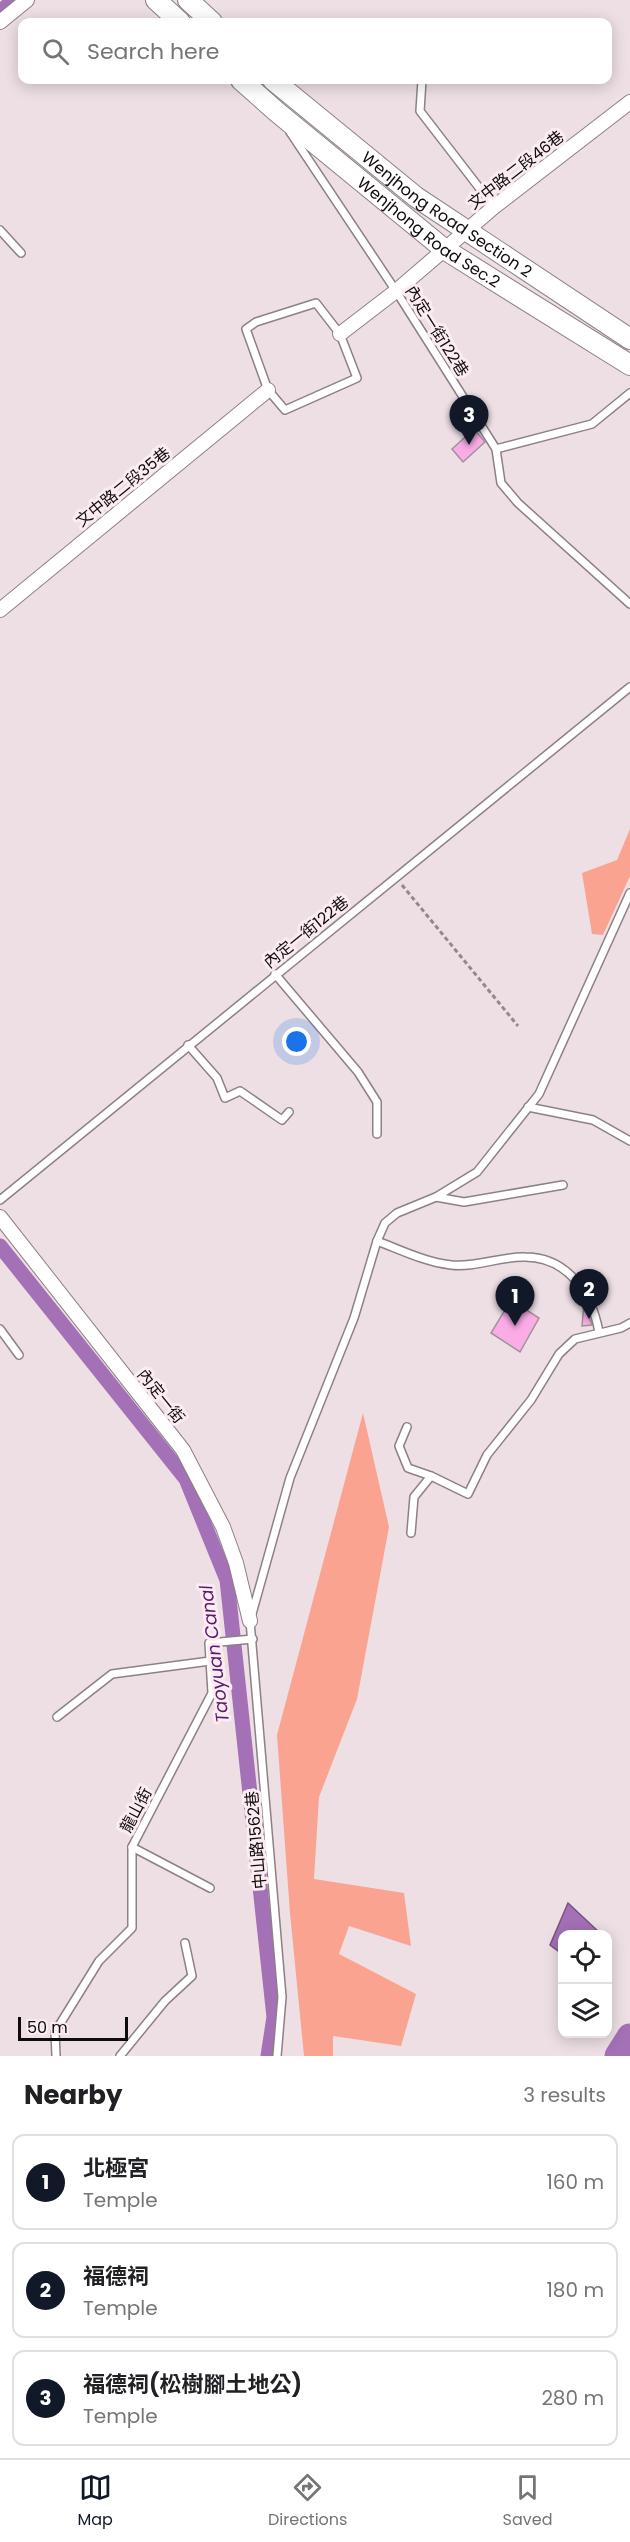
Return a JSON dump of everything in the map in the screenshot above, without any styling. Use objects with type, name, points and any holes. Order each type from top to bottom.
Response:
[{"type":"street","points":[[0,22],[27,0]]},
{"type":"street","points":[[156,0],[176,18]]},
{"type":"street","points":[[188,0],[208,18]]},
{"type":"street","name":"Wenjhong Road Sec.2","points":[[246,84],[444,249],[630,365]]},
{"type":"street","name":"Wenjhong Road Section 2","points":[[278,84],[416,197],[465,232],[630,339]]},
{"type":"street","name":"文中路二段46巷","points":[[340,334],[396,291],[494,207],[630,102]]},
{"type":"street","name":"文中路二段35巷","points":[[0,610],[268,390]]},
{"type":"street","name":"內定一街","points":[[0,1217],[183,1450],[223,1527],[236,1563],[250,1622]]},
{"type":"lane","points":[[422,84],[420,111],[494,207]]},
{"type":"lane","name":"內定一街122巷","points":[[277,112],[396,291],[496,449],[501,483],[518,503],[630,604]]},
{"type":"lane","points":[[0,230],[21,253]]},
{"type":"lane","points":[[316,303],[340,334],[357,378],[285,410],[268,390],[246,329],[256,322],[316,303]]},
{"type":"lane","points":[[496,449],[592,424],[630,393]]},
{"type":"lane","name":"內定一街122巷","points":[[0,1200],[630,687]]},
{"type":"lane","points":[[250,1622],[290,1478],[354,1318],[376,1241],[385,1223],[398,1213],[436,1197],[477,1172],[539,1094],[630,893]]},
{"type":"lane","points":[[275,974],[357,1072],[377,1102],[377,1134]]},
{"type":"lane","points":[[188,1045],[217,1078],[225,1098],[240,1091],[282,1120],[289,1112]]},
{"type":"lane","points":[[528,1107],[593,1120],[630,1141]]},
{"type":"lane","points":[[436,1197],[464,1202],[563,1185]]},
{"type":"lane","points":[[376,1241],[426,1260],[454,1266],[525,1257],[550,1261],[578,1281],[595,1307],[599,1332]]},
{"type":"lane","points":[[407,1428],[399,1446],[408,1468],[431,1476],[468,1494],[487,1455],[531,1400],[559,1354],[575,1339],[621,1328],[630,1323]]},
{"type":"lane","points":[[0,1329],[19,1355]]},
{"type":"lane","points":[[411,1533],[414,1497],[431,1476]]},
{"type":"lane","name":"中山路1562巷","points":[[250,1622],[282,1997],[277,2056]]},
{"type":"lane","name":"龍山街","points":[[56,2056],[55,2032],[99,1961],[132,1928],[132,1847],[212,1693],[209,1643],[253,1639]]},
{"type":"lane","points":[[57,1717],[112,1674],[210,1661]]},
{"type":"lane","points":[[132,1847],[210,1888]]},
{"type":"lane","points":[[120,2056],[165,2001],[192,1976],[185,1942]]},
{"type":"path","points":[[395,877],[518,1026]]},
{"type":"shaded area","points":[[630,829],[630,876],[603,935],[592,934],[582,873],[617,860]]},
{"type":"shaded area","points":[[363,1413],[389,1527],[357,1699],[319,1797],[314,1879],[404,1893],[411,1946],[349,1926],[339,1954],[416,1994],[401,2046],[333,2036],[333,2056],[304,2056],[290,1913],[277,1735]]},
{"type":"shaded area","points":[[568,1903],[597,1930],[558,1930],[558,1951],[550,1945]]},
{"type":"building","points":[[474,429],[485,442],[463,462],[452,449]]},
{"type":"building","points":[[511,1300],[539,1318],[520,1352],[491,1333]]},
{"type":"building","points":[[584,1303],[590,1320],[592,1325],[582,1326]]},
{"type":"waterway","points":[[0,12],[14,0]]},
{"type":"waterway","name":"Taoyuan Canal","points":[[0,1246],[186,1479],[227,1580],[274,2017],[268,2056]]},
{"type":"waterway","points":[[618,2056],[630,2037]]},
{"type":"place","name":"福德祠(松樹腳土地公)","points":[[469,445]]},
{"type":"place","name":"福德祠","points":[[589,1319]]},
{"type":"place","name":"北極宮","points":[[515,1326]]}]
